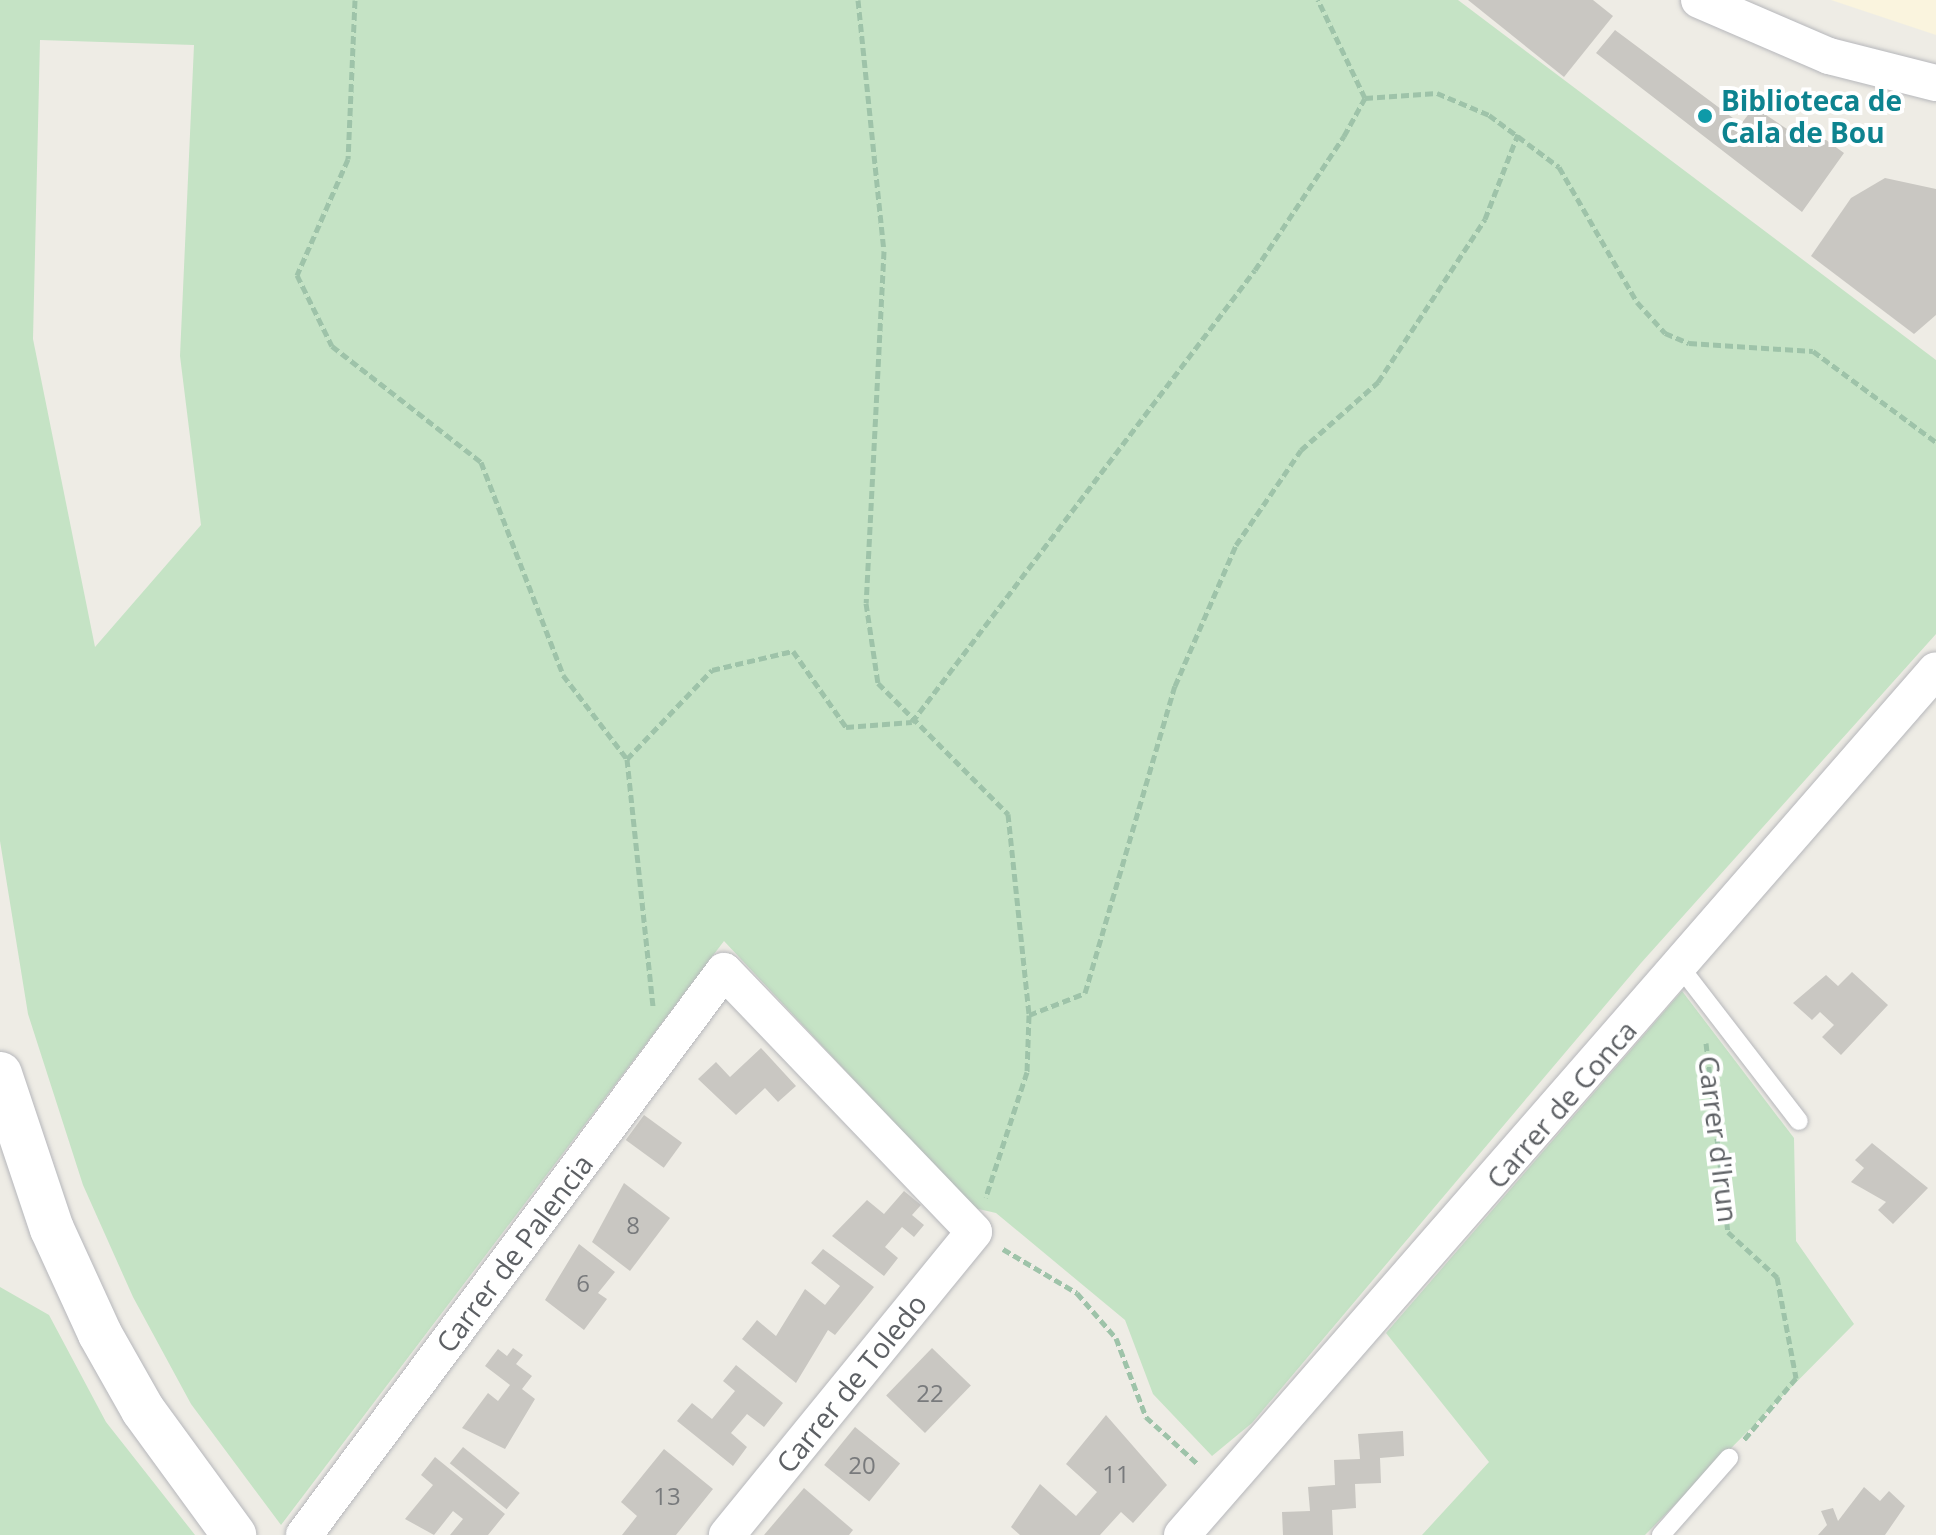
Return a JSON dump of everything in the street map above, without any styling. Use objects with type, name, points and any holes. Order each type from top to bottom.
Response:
[{"type":"street","points":[[1699,0],[1829,56],[1936,83]]},
{"type":"street","name":"Carrer de Conca","points":[[1182,1535],[1681,968],[1936,670]]},
{"type":"street","name":"Carrer de Palencia","points":[[304,1535],[724,971],[974,1232]]},
{"type":"street","points":[[0,1074],[52,1229],[100,1334],[143,1410],[234,1535]]},
{"type":"street","name":"Carrer de Toledo","points":[[727,1535],[974,1232]]},
{"type":"lane","points":[[1681,968],[1717,1009],[1799,1121]]},
{"type":"lane","points":[[1661,1535],[1729,1458]]},
{"type":"path","points":[[355,0],[348,159],[297,275],[332,346],[481,462],[563,675],[627,759],[658,1061]]},
{"type":"path","points":[[858,0],[884,251],[866,603],[878,683],[912,722],[1008,814],[1029,1015],[1027,1072],[974,1232],[1077,1293],[1116,1338],[1146,1417],[1224,1487]]},
{"type":"path","points":[[1318,0],[1365,98]]},
{"type":"path","points":[[1365,98],[1437,93],[1518,134],[1559,167],[1637,302],[1665,333],[1689,343],[1813,351],[1891,402],[1936,442]]},
{"type":"path","points":[[627,759],[712,670],[793,651],[846,727],[912,722],[1255,270],[1365,98]]},
{"type":"path","points":[[1029,1015],[1085,993],[1175,686],[1236,545],[1301,450],[1378,382],[1485,219],[1518,134]]},
{"type":"path","name":"Carrer d'Irun","points":[[1717,1009],[1706,1045],[1728,1232],[1777,1277],[1796,1378],[1729,1458]]},
{"type":"shaded area","points":[[1831,0],[1936,0],[1936,35]]},
{"type":"green space","points":[[0,0],[1458,0],[1936,360],[1936,634],[1641,963],[1252,1423],[1212,1456],[1153,1394],[1125,1320],[996,1213],[974,1208],[724,941],[281,1525],[191,1404],[133,1297],[83,1185],[28,1014],[0,841]],"holes":[[[40,40],[194,45],[180,356],[201,525],[95,647],[33,339]]]},
{"type":"green space","points":[[1682,991],[1794,1138],[1796,1241],[1854,1324],[1645,1535],[1422,1535],[1489,1462],[1386,1333]]},
{"type":"green space","points":[[0,1287],[49,1315],[106,1422],[195,1535],[0,1535]]},
{"type":"building","points":[[1468,0],[1593,0],[1613,16],[1564,77]]},
{"type":"building","name":"Biblioteca de Cala de Bou","points":[[1615,30],[1741,124],[1754,107],[1805,141],[1815,132],[1844,153],[1802,212],[1596,53]]},
{"type":"building","points":[[1885,178],[1936,189],[1936,315],[1914,334],[1811,256],[1851,198]]},
{"type":"building","points":[[1852,972],[1888,1005],[1841,1055],[1822,1037],[1834,1025],[1820,1012],[1812,1020],[1793,1003],[1826,975],[1838,986]]},
{"type":"building","points":[[761,1048],[796,1086],[778,1102],[765,1088],[736,1115],[698,1079],[716,1062],[730,1077]]},
{"type":"building","points":[[644,1115],[682,1143],[664,1168],[626,1140]]},
{"type":"building","points":[[1872,1143],[1928,1188],[1893,1224],[1878,1210],[1886,1202],[1851,1182],[1864,1168],[1855,1160]]},
{"type":"building","points":[[624,1183],[670,1218],[630,1271],[592,1242]]},
{"type":"building","points":[[904,1191],[921,1205],[912,1215],[924,1225],[914,1237],[902,1227],[885,1247],[898,1258],[884,1276],[832,1236],[867,1200],[884,1214]]},
{"type":"building","points":[[579,1244],[615,1272],[598,1293],[607,1299],[584,1330],[545,1300]]},
{"type":"building","points":[[823,1249],[874,1287],[835,1335],[828,1330],[796,1383],[742,1339],[757,1320],[776,1336],[805,1289],[825,1305],[840,1286],[811,1263]]},
{"type":"building","points":[[513,1348],[523,1355],[516,1364],[532,1376],[522,1389],[535,1399],[505,1449],[462,1428],[488,1393],[498,1401],[510,1385],[485,1366],[498,1349],[507,1356]]},
{"type":"building","points":[[932,1348],[971,1386],[925,1433],[886,1395]]},
{"type":"building","points":[[736,1365],[783,1403],[764,1427],[747,1414],[731,1433],[747,1447],[733,1466],[677,1421],[692,1403],[712,1419],[735,1391],[723,1381]]},
{"type":"building","points":[[1106,1415],[1167,1485],[1133,1523],[1121,1512],[1100,1535],[1020,1535],[1011,1527],[1040,1484],[1076,1516],[1097,1492],[1066,1464]]},
{"type":"building","points":[[855,1427],[900,1464],[869,1502],[824,1465]]},
{"type":"building","points":[[1403,1431],[1404,1456],[1380,1458],[1381,1483],[1355,1484],[1356,1508],[1332,1510],[1333,1535],[1283,1535],[1282,1512],[1310,1511],[1308,1487],[1335,1485],[1334,1460],[1360,1459],[1358,1434]]},
{"type":"building","points":[[463,1447],[520,1493],[507,1509],[450,1463]]},
{"type":"building","points":[[664,1449],[713,1489],[676,1535],[622,1535],[637,1516],[621,1502]]},
{"type":"building","points":[[435,1457],[505,1514],[488,1535],[450,1535],[463,1519],[453,1511],[434,1535],[405,1519],[433,1485],[421,1475]]},
{"type":"building","points":[[1864,1487],[1880,1501],[1889,1491],[1905,1506],[1885,1535],[1818,1535],[1827,1525],[1821,1511],[1833,1508],[1838,1521]]},
{"type":"building","points":[[804,1488],[853,1530],[849,1535],[764,1535]]},
{"type":"place","name":"Biblioteca de Cala de Bou","points":[[1705,116]]}]
